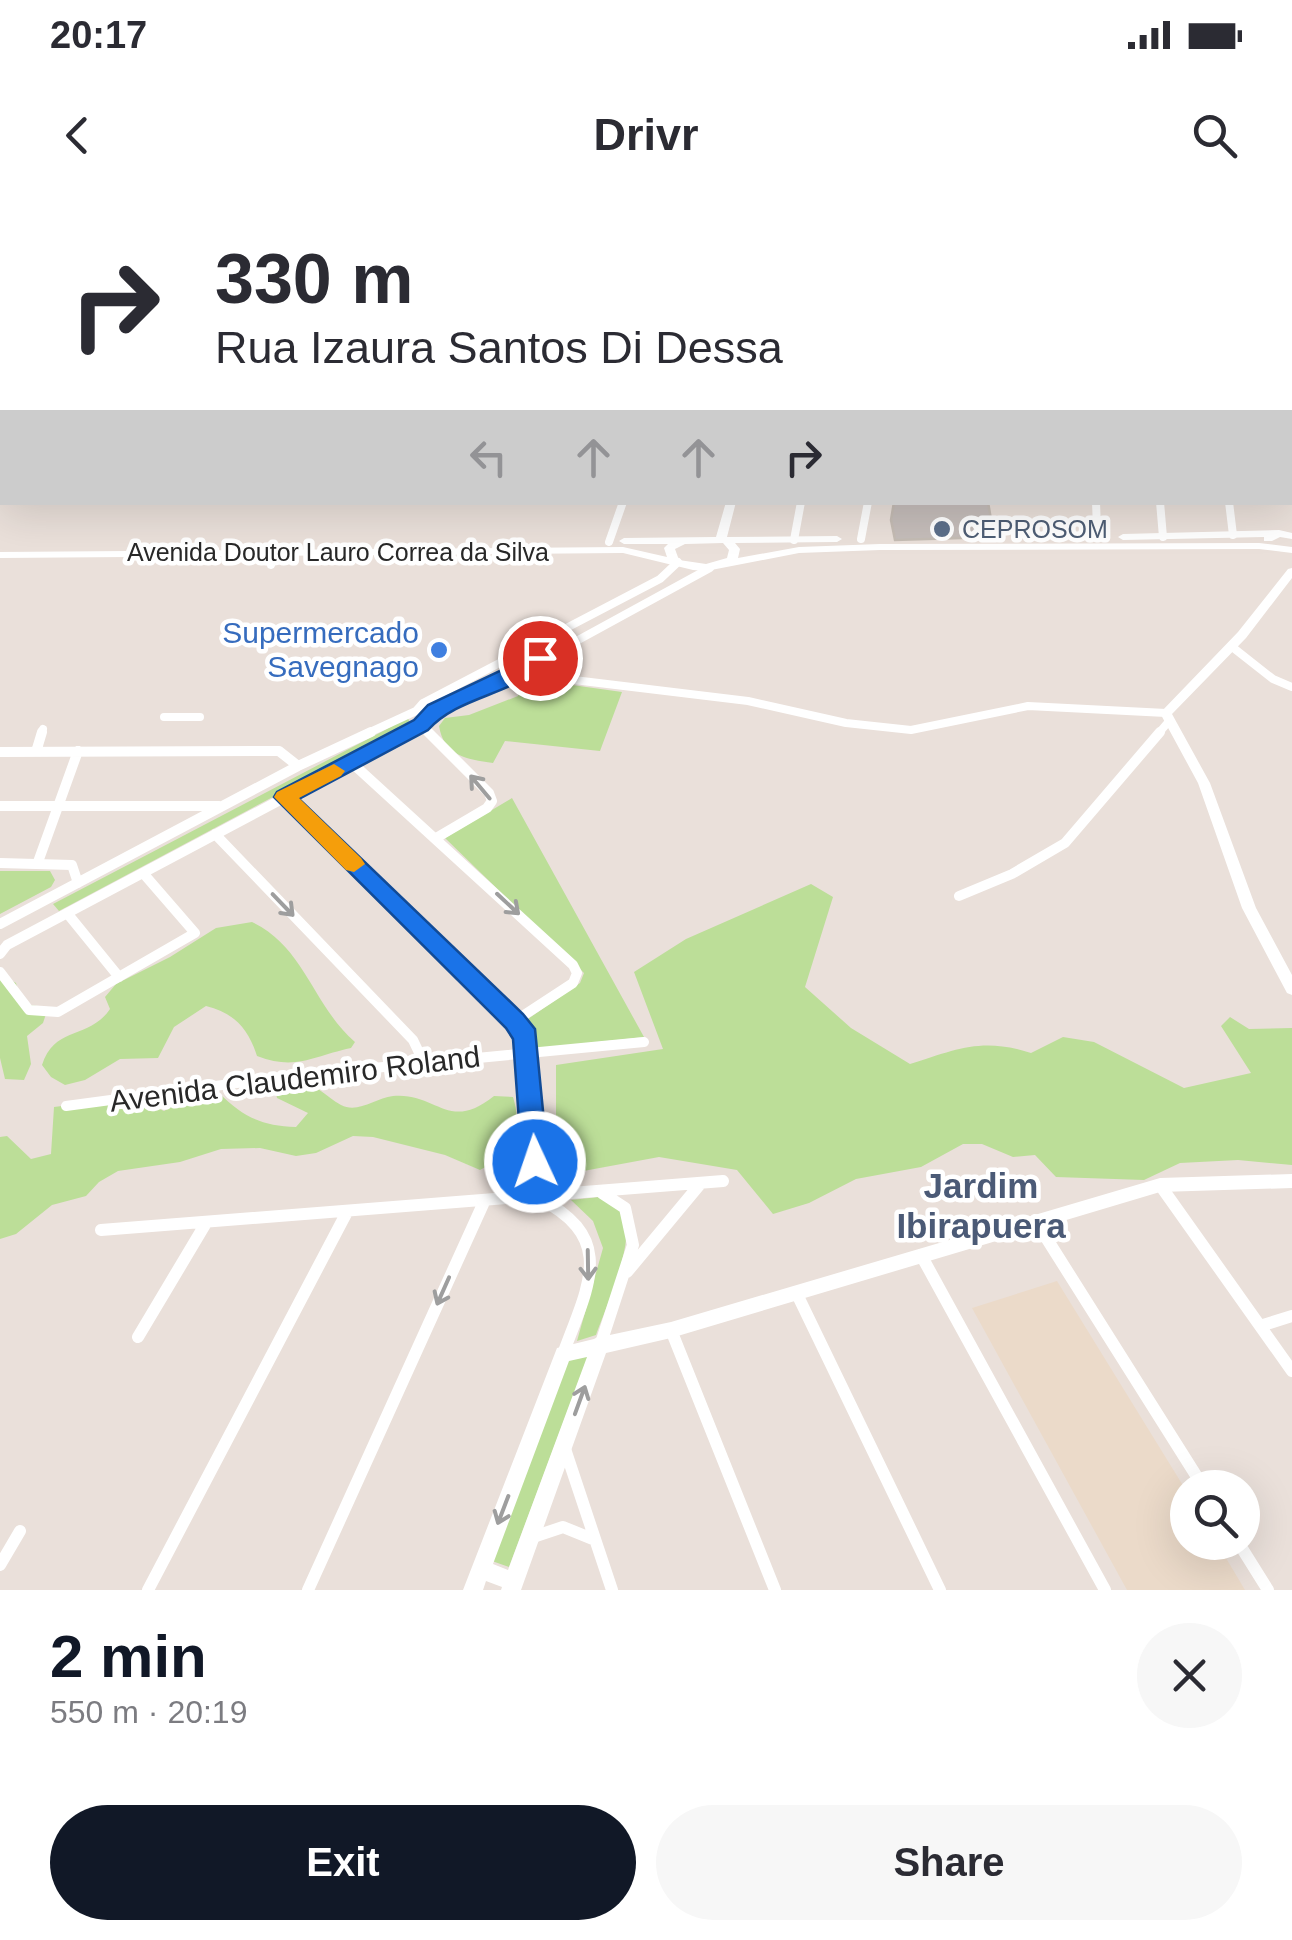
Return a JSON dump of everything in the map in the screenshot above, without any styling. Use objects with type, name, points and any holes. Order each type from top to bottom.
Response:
[{"type":"main road","points":[[724,540],[730,505]]},
{"type":"main road","points":[[0,548],[1233,535],[1280,546],[1292,569],[1231,646],[1168,716],[1204,783],[1249,908],[1292,988]]},
{"type":"main road","points":[[710,568],[798,550],[1280,546],[1290,535]]},
{"type":"main road","points":[[724,540],[735,550],[726,564]]},
{"type":"main road","points":[[676,561],[670,548],[683,541]]},
{"type":"main road","name":"Avenida Doutor Lauro Correa da Silva","points":[[0,555],[269,558],[623,550],[652,552],[710,568]]},
{"type":"main road","points":[[473,1590],[563,1354],[671,1330],[1160,1185],[1292,1181]]},
{"type":"main road","points":[[481,1569],[513,1586],[601,1343]]},
{"type":"street","points":[[610,542],[623,505]]},
{"type":"street","points":[[794,540],[800,505]]},
{"type":"street","points":[[861,539],[867,505]]},
{"type":"street","points":[[1090,538],[1097,528],[1096,505]]},
{"type":"street","points":[[1160,505],[1163,537]]},
{"type":"street","points":[[1230,505],[1233,535]]},
{"type":"street","points":[[0,954],[7,946],[67,913],[351,762],[526,650],[660,579],[676,561]]},
{"type":"street","points":[[0,924],[298,766],[516,673],[710,568]]},
{"type":"street","points":[[584,633],[593,621],[625,604],[628,596]]},
{"type":"street","points":[[1231,646],[1273,679],[1292,688]]},
{"type":"street","points":[[526,650],[540,658],[543,669],[554,678]]},
{"type":"street","points":[[516,673],[748,701],[846,723],[911,730],[1028,706],[1168,716]]},
{"type":"street","points":[[424,713],[492,801],[488,808],[436,838]]},
{"type":"street","points":[[164,716],[200,717]]},
{"type":"street","points":[[959,896],[1012,874],[1065,843],[1168,716]]},
{"type":"street","points":[[36,752],[43,729]]},
{"type":"street","points":[[38,862],[78,751]]},
{"type":"street","points":[[0,752],[279,751],[298,766]]},
{"type":"street","points":[[351,762],[573,965],[577,973],[574,982],[515,1021]]},
{"type":"street","points":[[285,797],[526,1036],[537,1198]]},
{"type":"street","points":[[0,806],[225,806]]},
{"type":"street","points":[[151,809],[202,818]]},
{"type":"street","points":[[215,834],[413,1040],[424,1063]]},
{"type":"street","points":[[0,863],[72,866],[78,883]]},
{"type":"street","points":[[0,972],[29,1012],[42,1016],[58,1012],[195,933],[143,873]]},
{"type":"street","points":[[67,913],[118,977]]},
{"type":"street","name":"Avenida Claudemiro Roland","points":[[66,1106],[290,1076],[644,1042]]},
{"type":"street","points":[[101,1230],[537,1198],[723,1180]]},
{"type":"street","points":[[623,1276],[701,1182]]},
{"type":"street","points":[[1160,1185],[1292,1371]]},
{"type":"street","points":[[601,1192],[625,1208],[632,1225],[633,1245],[601,1343]]},
{"type":"street","points":[[537,1198],[568,1213],[583,1229],[590,1256],[588,1282],[563,1354]]},
{"type":"street","points":[[308,1590],[484,1202]]},
{"type":"street","points":[[148,1590],[347,1212]]},
{"type":"street","points":[[1036,1220],[1193,1470]]},
{"type":"street","points":[[138,1337],[206,1222]]},
{"type":"street","points":[[921,1255],[1106,1590]]},
{"type":"street","points":[[796,1292],[940,1590]]},
{"type":"street","points":[[1260,1326],[1292,1316]]},
{"type":"street","points":[[671,1330],[775,1590]]},
{"type":"street","points":[[564,1445],[612,1590]]},
{"type":"street","points":[[530,1538],[558,1524],[578,1527],[596,1541]]},
{"type":"street","points":[[0,1565],[20,1531]]},
{"type":"street","points":[[1249,1560],[1268,1590]]},
{"type":"shaded area","points":[[1057,1281],[1173,1470],[1170,1470],[1170,1560],[1227,1560],[1245,1590],[1127,1590],[972,1308]]},
{"type":"green space","points":[[522,678],[622,692],[600,751],[505,741],[493,763],[451,750],[439,726],[445,718],[469,715],[518,696]]},
{"type":"green space","points":[[408,718],[410,724],[59,911],[53,904]]},
{"type":"green space","points":[[512,798],[644,1037],[533,1049],[525,1021],[580,983],[584,973],[445,838]]},
{"type":"green space","points":[[0,871],[50,871],[55,880],[51,887],[0,914]]},
{"type":"green space","points":[[811,884],[833,897],[805,987],[851,1028],[910,1064],[984,1045],[1031,1053],[1063,1037],[1094,1042],[1184,1088],[1251,1073],[1221,1026],[1230,1017],[1249,1029],[1292,1028],[1292,1165],[1238,1160],[1180,1163],[1144,1180],[1056,1177],[1035,1155],[1013,1157],[982,1144],[963,1144],[921,1167],[856,1179],[809,1203],[773,1214],[737,1170],[659,1157],[578,1172],[556,1149],[556,1065],[663,1049],[634,972],[686,939]]},
{"type":"green space","points":[[252,922],[285,946],[297,961],[329,1012],[355,1042],[351,1048],[294,1062],[257,1056],[249,1037],[232,1018],[206,1006],[174,1027],[158,1058],[120,1059],[85,1080],[65,1085],[51,1077],[42,1065],[55,1044],[102,1019],[110,1009],[105,997],[116,984],[216,928]]},
{"type":"green space","points":[[0,974],[16,983],[19,996],[31,1005],[48,1008],[43,1023],[27,1036],[31,1064],[24,1080],[5,1079],[0,1058]]},
{"type":"green space","points":[[295,1078],[347,1107],[408,1096],[453,1111],[465,1111],[494,1096],[513,1097],[515,1131],[507,1149],[480,1170],[445,1155],[373,1137],[353,1136],[316,1153],[296,1156],[260,1148],[221,1149],[180,1162],[118,1171],[99,1182],[86,1196],[52,1205],[16,1234],[0,1239],[0,1137],[7,1136],[31,1159],[51,1154],[54,1107],[134,1097],[164,1111],[200,1092],[219,1093],[254,1119],[296,1127],[308,1113],[277,1098],[274,1083]]},
{"type":"green space","points":[[599,1197],[620,1210],[625,1221],[624,1252],[596,1335],[577,1341],[603,1248],[593,1221],[571,1200]]},
{"type":"green space","points":[[590,1351],[509,1567],[492,1561],[569,1358]]},
{"type":"building","name":"CEPROSOM","points":[[894,505],[989,505],[994,537],[895,540],[891,520]]},
{"type":"slow traffic","points":[[334,771],[285,797],[354,864]]},
{"type":"place","name":"CEPROSOM","points":[[942,529]]},
{"type":"place","name":"Supermercado Savegnago","points":[[439,650]]},
{"type":"district","name":"Jardim Ibirapuera","points":[[981,1206]]},
{"type":"route","points":[[535,1162],[526,1036],[285,797],[421,725],[435,709],[529,667],[540,658]]}]
